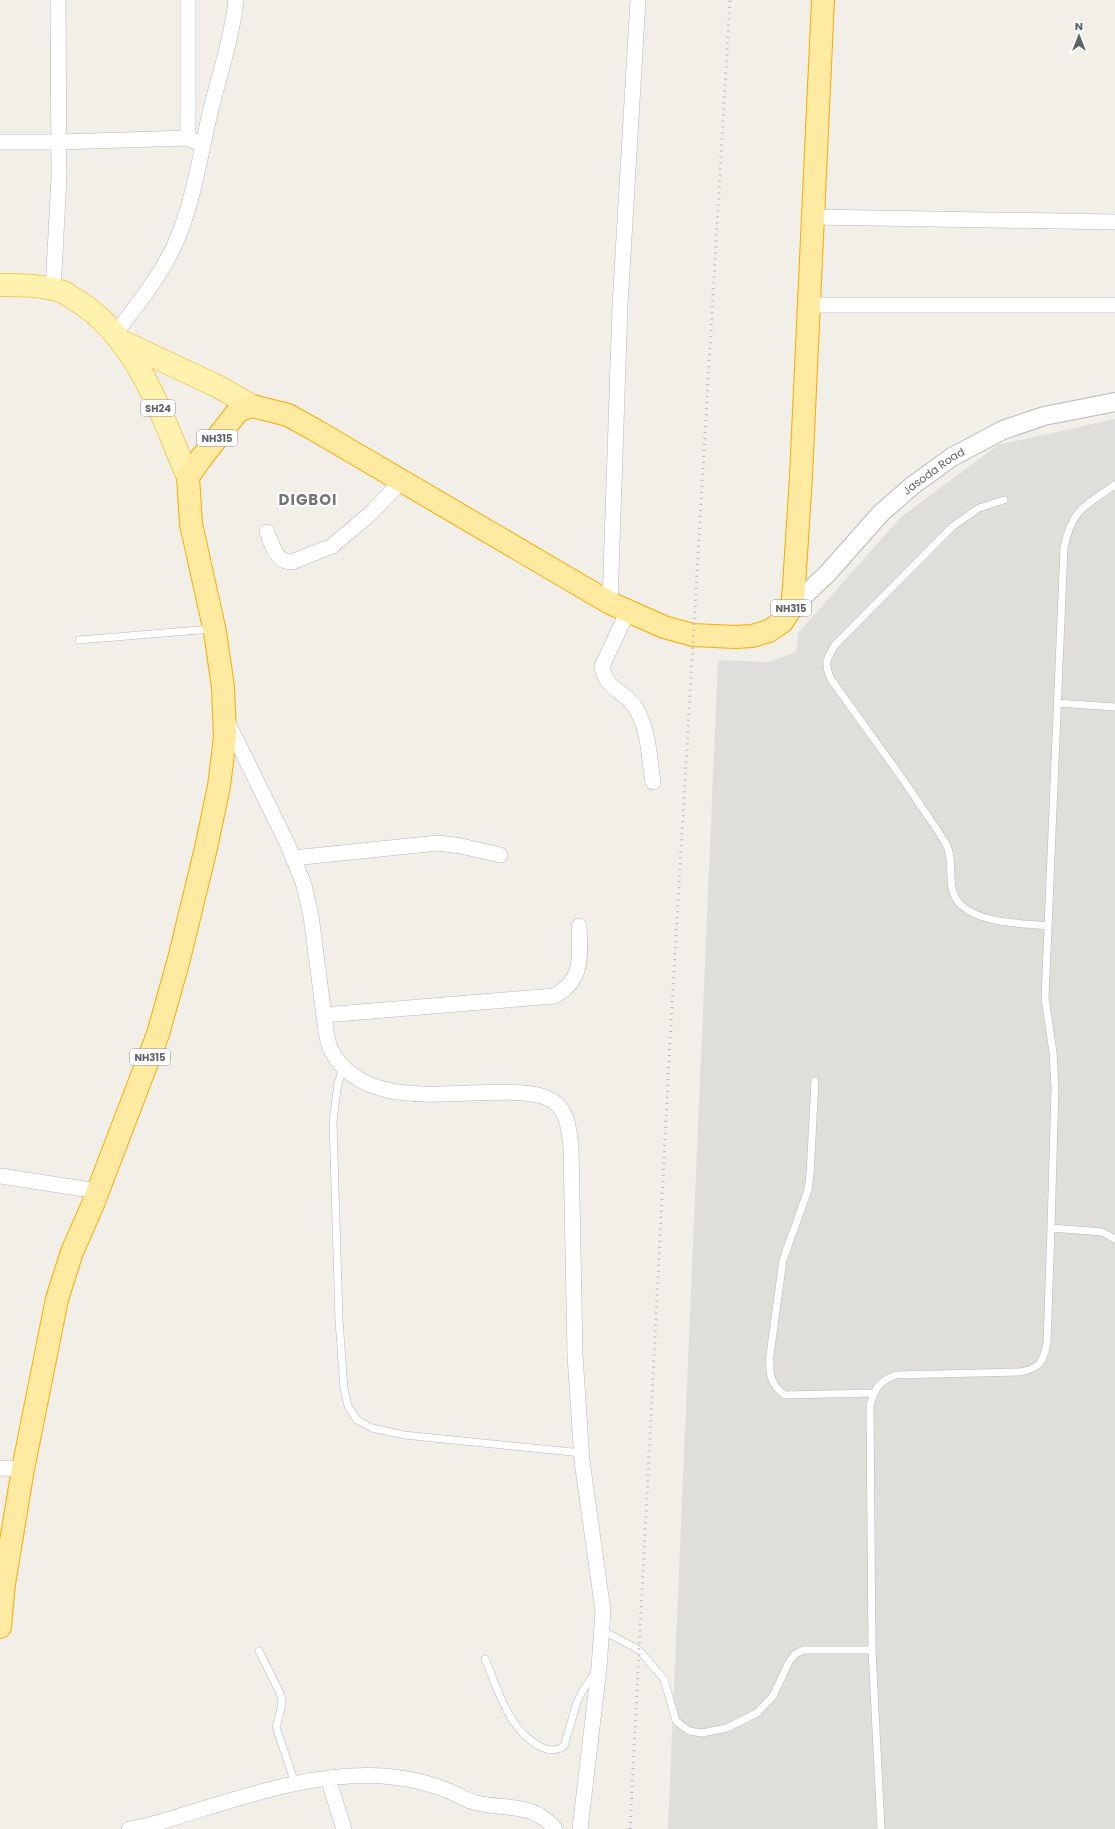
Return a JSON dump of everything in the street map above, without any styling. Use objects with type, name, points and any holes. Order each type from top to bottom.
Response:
[{"type":"highway","name":"NH315","points":[[0,1627],[2,1586],[23,1470],[57,1299],[72,1252],[98,1191],[158,1034],[179,959],[206,848],[219,786],[225,737],[223,687],[214,629],[191,524],[188,477],[238,411],[252,406],[288,415],[619,607],[664,627],[693,635],[752,636],[768,631],[782,622],[792,607],[801,483],[823,0]]},
{"type":"main road","name":"SH24","points":[[0,285],[39,287],[63,292],[86,306],[118,337],[152,393],[188,477]]},
{"type":"main road","name":"SH24","points":[[118,337],[219,387],[252,406]]},
{"type":"street","points":[[53,290],[59,178],[58,0]]},
{"type":"street","points":[[188,0],[188,138]]},
{"type":"street","points":[[118,337],[167,260],[180,233],[189,204],[202,145],[227,47],[236,0]]},
{"type":"street","points":[[638,0],[620,306],[619,607],[602,666],[603,676],[608,683],[626,697],[635,707],[642,722],[647,738],[653,782]]},
{"type":"street","points":[[0,142],[59,142],[188,138],[202,145]]},
{"type":"street","points":[[814,217],[1115,222]]},
{"type":"street","points":[[809,305],[1115,306]]},
{"type":"street","name":"Jasoda Road","points":[[792,607],[827,574],[881,513],[912,486],[952,457],[1003,430],[1044,416],[1115,402]]},
{"type":"street","points":[[267,532],[281,560],[287,563],[292,562],[332,546],[368,515],[402,481]]},
{"type":"street","points":[[224,715],[294,858],[304,885],[311,916],[324,1016],[330,1048],[344,1067],[361,1082],[384,1090],[412,1094],[510,1092],[531,1094],[549,1098],[561,1109],[568,1124],[571,1147],[575,1354],[582,1453],[603,1611],[599,1668],[580,1829]]},
{"type":"street","points":[[294,858],[438,842],[500,855]]},
{"type":"street","points":[[324,1016],[554,996],[570,985],[577,972],[580,961],[579,926]]},
{"type":"street","points":[[0,1176],[98,1191]]},
{"type":"street","points":[[0,1468],[23,1470]]},
{"type":"street","points":[[129,1829],[150,1825],[295,1783],[328,1778],[366,1775],[387,1776],[429,1784],[475,1803],[509,1806],[533,1811],[548,1820],[555,1829]]},
{"type":"street","points":[[328,1778],[344,1829]]},
{"type":"lane","points":[[880,1829],[872,1650],[870,1406],[873,1393],[883,1380],[896,1375],[1020,1372],[1031,1370],[1039,1366],[1044,1357],[1047,1343],[1055,1088],[1053,1052],[1046,998],[1064,548],[1067,532],[1073,518],[1086,504],[1115,485]]},
{"type":"lane","points":[[1004,500],[979,508],[952,527],[835,645],[828,656],[826,668],[831,679],[909,789],[947,846],[954,892],[960,904],[984,918],[1048,926]]},
{"type":"lane","points":[[79,640],[214,629]]},
{"type":"lane","points":[[1057,702],[1115,707]]},
{"type":"lane","points":[[344,1067],[338,1083],[333,1121],[339,1320],[344,1389],[348,1406],[357,1420],[372,1428],[396,1433],[582,1453]]},
{"type":"lane","points":[[815,1082],[808,1190],[784,1260],[770,1355],[770,1373],[776,1389],[785,1395],[873,1393]]},
{"type":"lane","points":[[1051,1228],[1102,1232],[1115,1239]]},
{"type":"lane","points":[[602,1630],[639,1650],[664,1679],[676,1721],[689,1731],[702,1733],[727,1728],[757,1713],[773,1696],[789,1662],[795,1654],[804,1650],[872,1650]]},
{"type":"lane","points":[[259,1651],[282,1699],[276,1727],[295,1783]]},
{"type":"lane","points":[[485,1659],[511,1718],[520,1732],[531,1742],[552,1750],[558,1750],[564,1746],[582,1690],[599,1668]]},
{"type":"shaded area","points":[[1115,419],[1115,1829],[668,1829],[718,660],[768,662],[796,652],[798,633],[901,517],[998,445]]},
{"type":"railway","points":[[630,1829],[670,1041],[730,0]]},
{"type":"district","name":"DIGBOI","points":[[308,500]]}]
